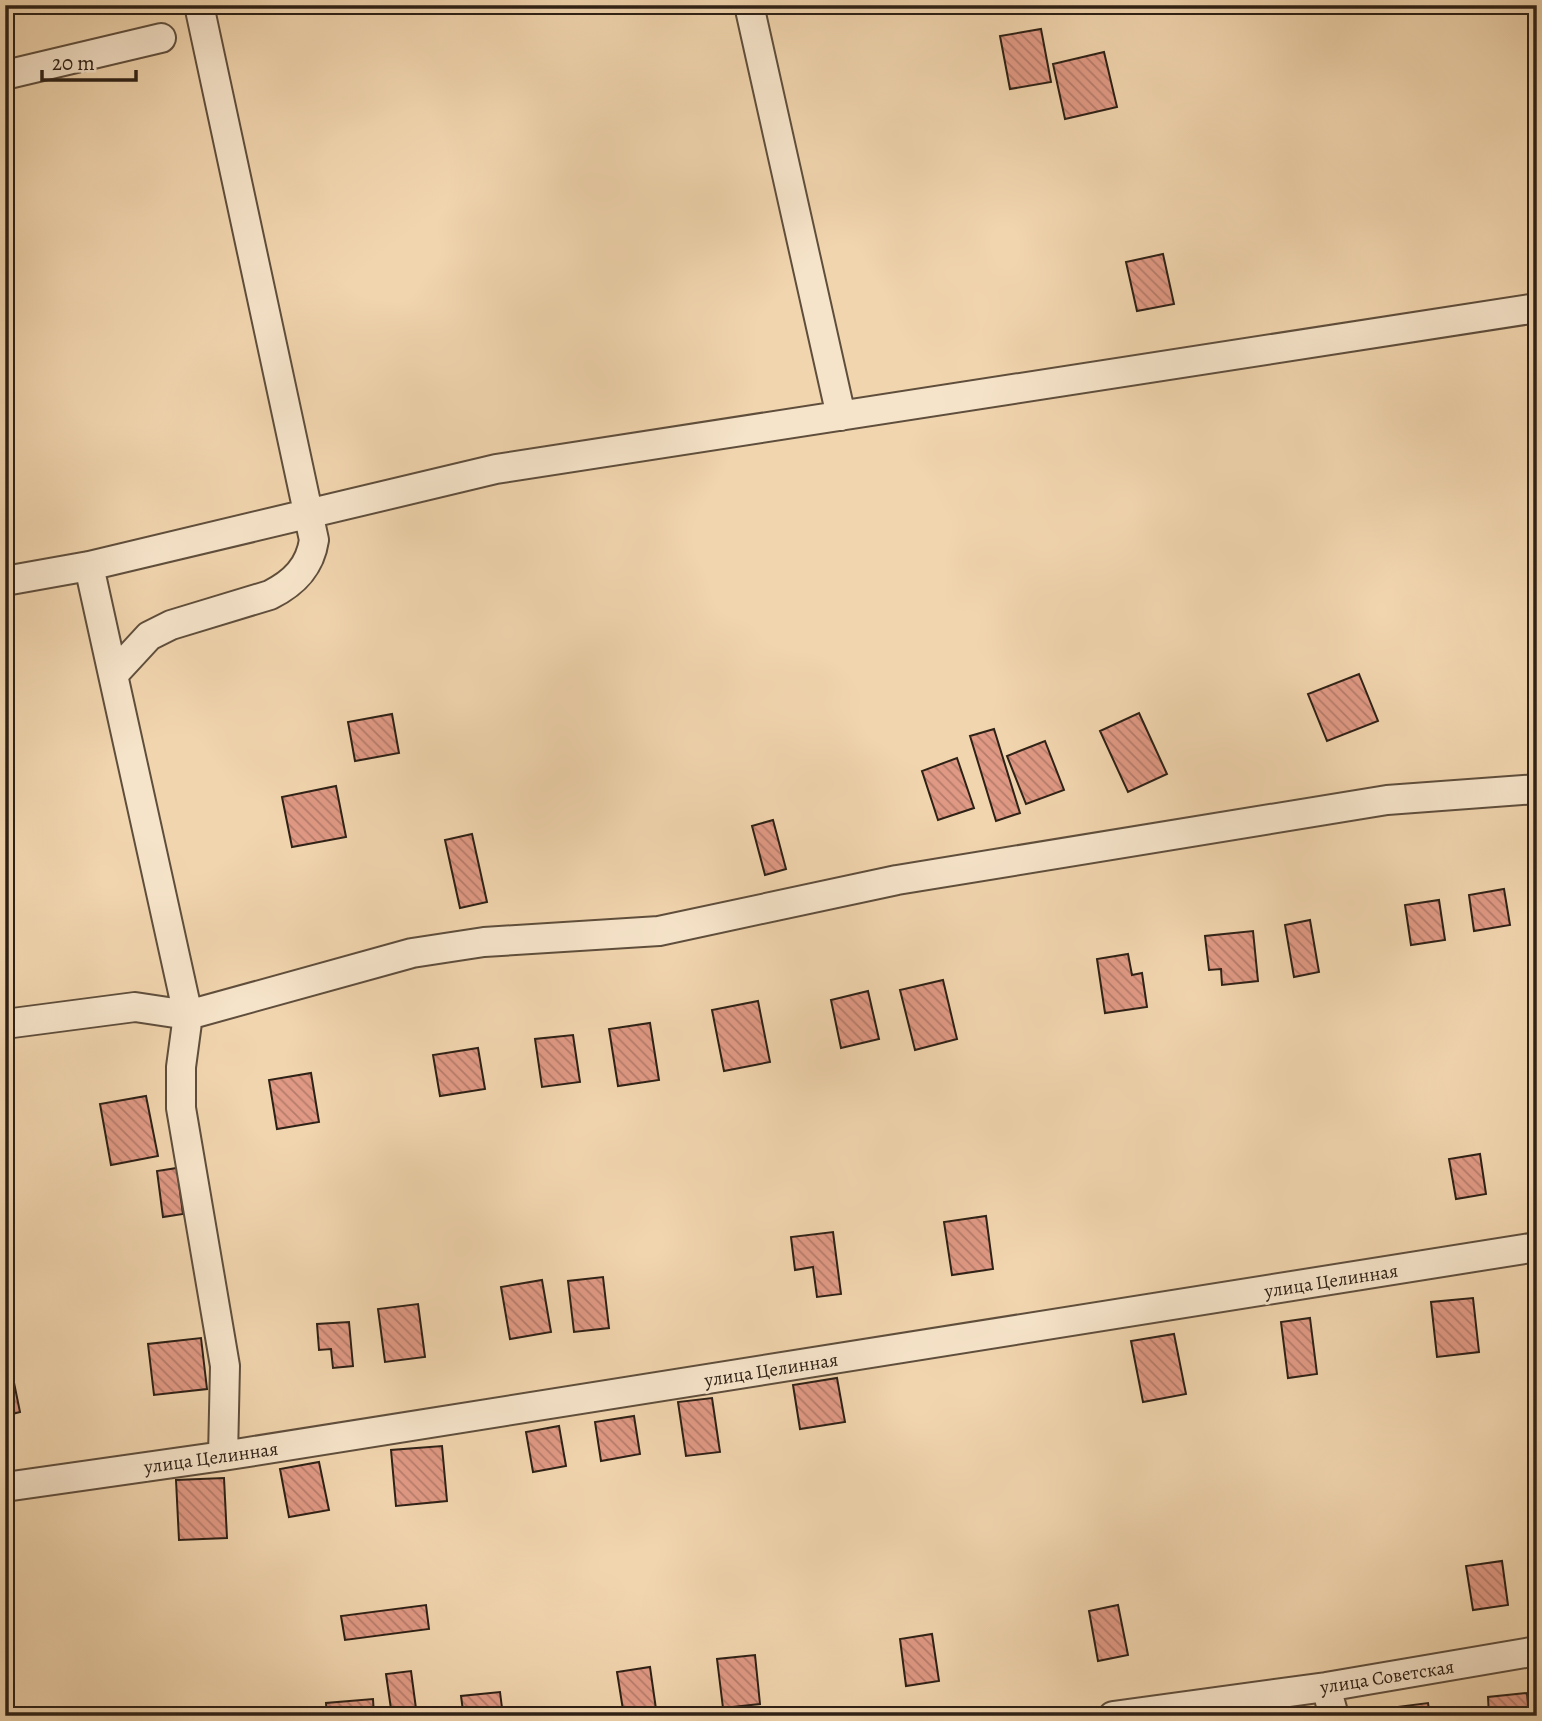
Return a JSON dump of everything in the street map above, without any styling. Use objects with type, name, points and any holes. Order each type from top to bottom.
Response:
[{"type":"street","points":[[113,675],[149,636],[171,625],[285,588],[311,558],[314,540],[199,5]]},
{"type":"street","points":[[749,5],[841,416]]},
{"type":"street","points":[[5,75],[161,38]]},
{"type":"street","points":[[5,580],[89,566],[496,469],[1537,308]]},
{"type":"street","points":[[89,566],[188,1015],[181,1067],[181,1108],[225,1366],[223,1456]]},
{"type":"street","points":[[5,1024],[135,1007],[188,1015],[412,953],[484,942],[659,931],[897,880],[1387,800],[1537,789]]},
{"type":"street","name":"улица Целинная","points":[[5,1487],[223,1456],[1537,1247]]},
{"type":"street","name":"улица Советская","points":[[1113,1716],[1326,1687],[1537,1651]]},
{"type":"street","points":[[1326,1687],[1334,1716]]},
{"type":"building","points":[[1041,29],[1051,82],[1010,89],[1000,36]]},
{"type":"building","points":[[1104,52],[1117,107],[1065,119],[1053,64]]},
{"type":"building","points":[[1163,254],[1174,304],[1137,311],[1126,262]]},
{"type":"building","points":[[1359,674],[1378,721],[1327,741],[1308,694]]},
{"type":"building","points":[[1139,713],[1167,774],[1128,792],[1100,731]]},
{"type":"building","points":[[392,714],[399,753],[355,761],[348,722]]},
{"type":"building","points":[[994,729],[1020,813],[996,821],[970,736]]},
{"type":"building","points":[[1045,741],[1064,790],[1026,804],[1007,756]]},
{"type":"building","points":[[957,758],[974,808],[938,820],[922,771]]},
{"type":"building","points":[[336,786],[346,837],[292,847],[282,797]]},
{"type":"building","points":[[773,820],[786,869],[765,875],[752,826]]},
{"type":"building","points":[[472,834],[487,902],[460,908],[445,840]]},
{"type":"building","points":[[1504,889],[1510,925],[1474,931],[1469,895]]},
{"type":"building","points":[[1439,900],[1445,940],[1411,945],[1405,905]]},
{"type":"building","points":[[1310,920],[1319,972],[1294,977],[1285,925]]},
{"type":"building","points":[[1253,931],[1258,981],[1222,985],[1221,969],[1209,970],[1205,936]]},
{"type":"building","points":[[1128,954],[1132,975],[1142,973],[1147,1007],[1105,1013],[1097,959]]},
{"type":"building","points":[[943,980],[957,1039],[915,1050],[900,990]]},
{"type":"building","points":[[868,991],[879,1039],[841,1048],[831,1000]]},
{"type":"building","points":[[758,1001],[770,1062],[724,1071],[712,1010]]},
{"type":"building","points":[[650,1023],[659,1080],[618,1086],[609,1029]]},
{"type":"building","points":[[573,1035],[580,1082],[542,1087],[535,1039]]},
{"type":"building","points":[[478,1048],[485,1089],[440,1096],[433,1055]]},
{"type":"building","points":[[311,1073],[319,1122],[277,1129],[269,1080]]},
{"type":"building","points":[[146,1096],[158,1156],[111,1165],[100,1104]]},
{"type":"building","points":[[1480,1154],[1486,1194],[1456,1199],[1449,1159]]},
{"type":"building","points":[[177,1168],[183,1214],[163,1217],[157,1171]]},
{"type":"building","points":[[986,1216],[993,1269],[952,1275],[944,1222]]},
{"type":"building","points":[[833,1232],[841,1294],[817,1297],[813,1267],[795,1270],[791,1237]]},
{"type":"building","points":[[603,1277],[609,1328],[574,1332],[568,1281]]},
{"type":"building","points":[[542,1280],[551,1332],[510,1339],[501,1287]]},
{"type":"building","points":[[1473,1298],[1479,1352],[1437,1357],[1431,1302]]},
{"type":"building","points":[[418,1304],[425,1357],[385,1362],[378,1309]]},
{"type":"building","points":[[1310,1318],[1317,1374],[1288,1378],[1281,1322]]},
{"type":"building","points":[[349,1322],[353,1366],[333,1368],[331,1349],[319,1350],[317,1324]]},
{"type":"building","points":[[1174,1334],[1186,1394],[1143,1402],[1131,1341]]},
{"type":"building","points":[[201,1338],[207,1389],[154,1395],[148,1344]]},
{"type":"building","points":[[12,1373],[20,1412],[5,1416],[5,1374]]},
{"type":"building","points":[[837,1378],[845,1422],[800,1429],[793,1385]]},
{"type":"building","points":[[712,1398],[720,1452],[686,1456],[678,1402]]},
{"type":"building","points":[[634,1416],[640,1454],[601,1461],[595,1422]]},
{"type":"building","points":[[559,1426],[566,1466],[533,1472],[526,1432]]},
{"type":"building","points":[[442,1446],[447,1501],[396,1506],[391,1450]]},
{"type":"building","points":[[319,1462],[329,1510],[289,1517],[280,1469]]},
{"type":"building","points":[[224,1478],[227,1538],[179,1540],[176,1480]]},
{"type":"building","points":[[1502,1561],[1508,1605],[1473,1610],[1466,1566]]},
{"type":"building","points":[[426,1605],[429,1629],[345,1640],[341,1616]]},
{"type":"building","points":[[1118,1605],[1128,1655],[1098,1661],[1089,1611]]},
{"type":"building","points":[[932,1634],[939,1681],[906,1686],[900,1639]]},
{"type":"building","points":[[755,1655],[760,1704],[723,1708],[717,1659]]},
{"type":"building","points":[[650,1667],[657,1716],[624,1716],[617,1672]]},
{"type":"building","points":[[411,1671],[417,1716],[392,1716],[386,1674]]},
{"type":"building","points":[[500,1692],[503,1716],[475,1716],[475,1710],[463,1711],[461,1696]]},
{"type":"building","points":[[1527,1693],[1529,1716],[1489,1716],[1488,1697]]},
{"type":"building","points":[[373,1699],[374,1716],[327,1716],[326,1703]]},
{"type":"building","points":[[1428,1703],[1430,1716],[1390,1716],[1389,1708]]}]
